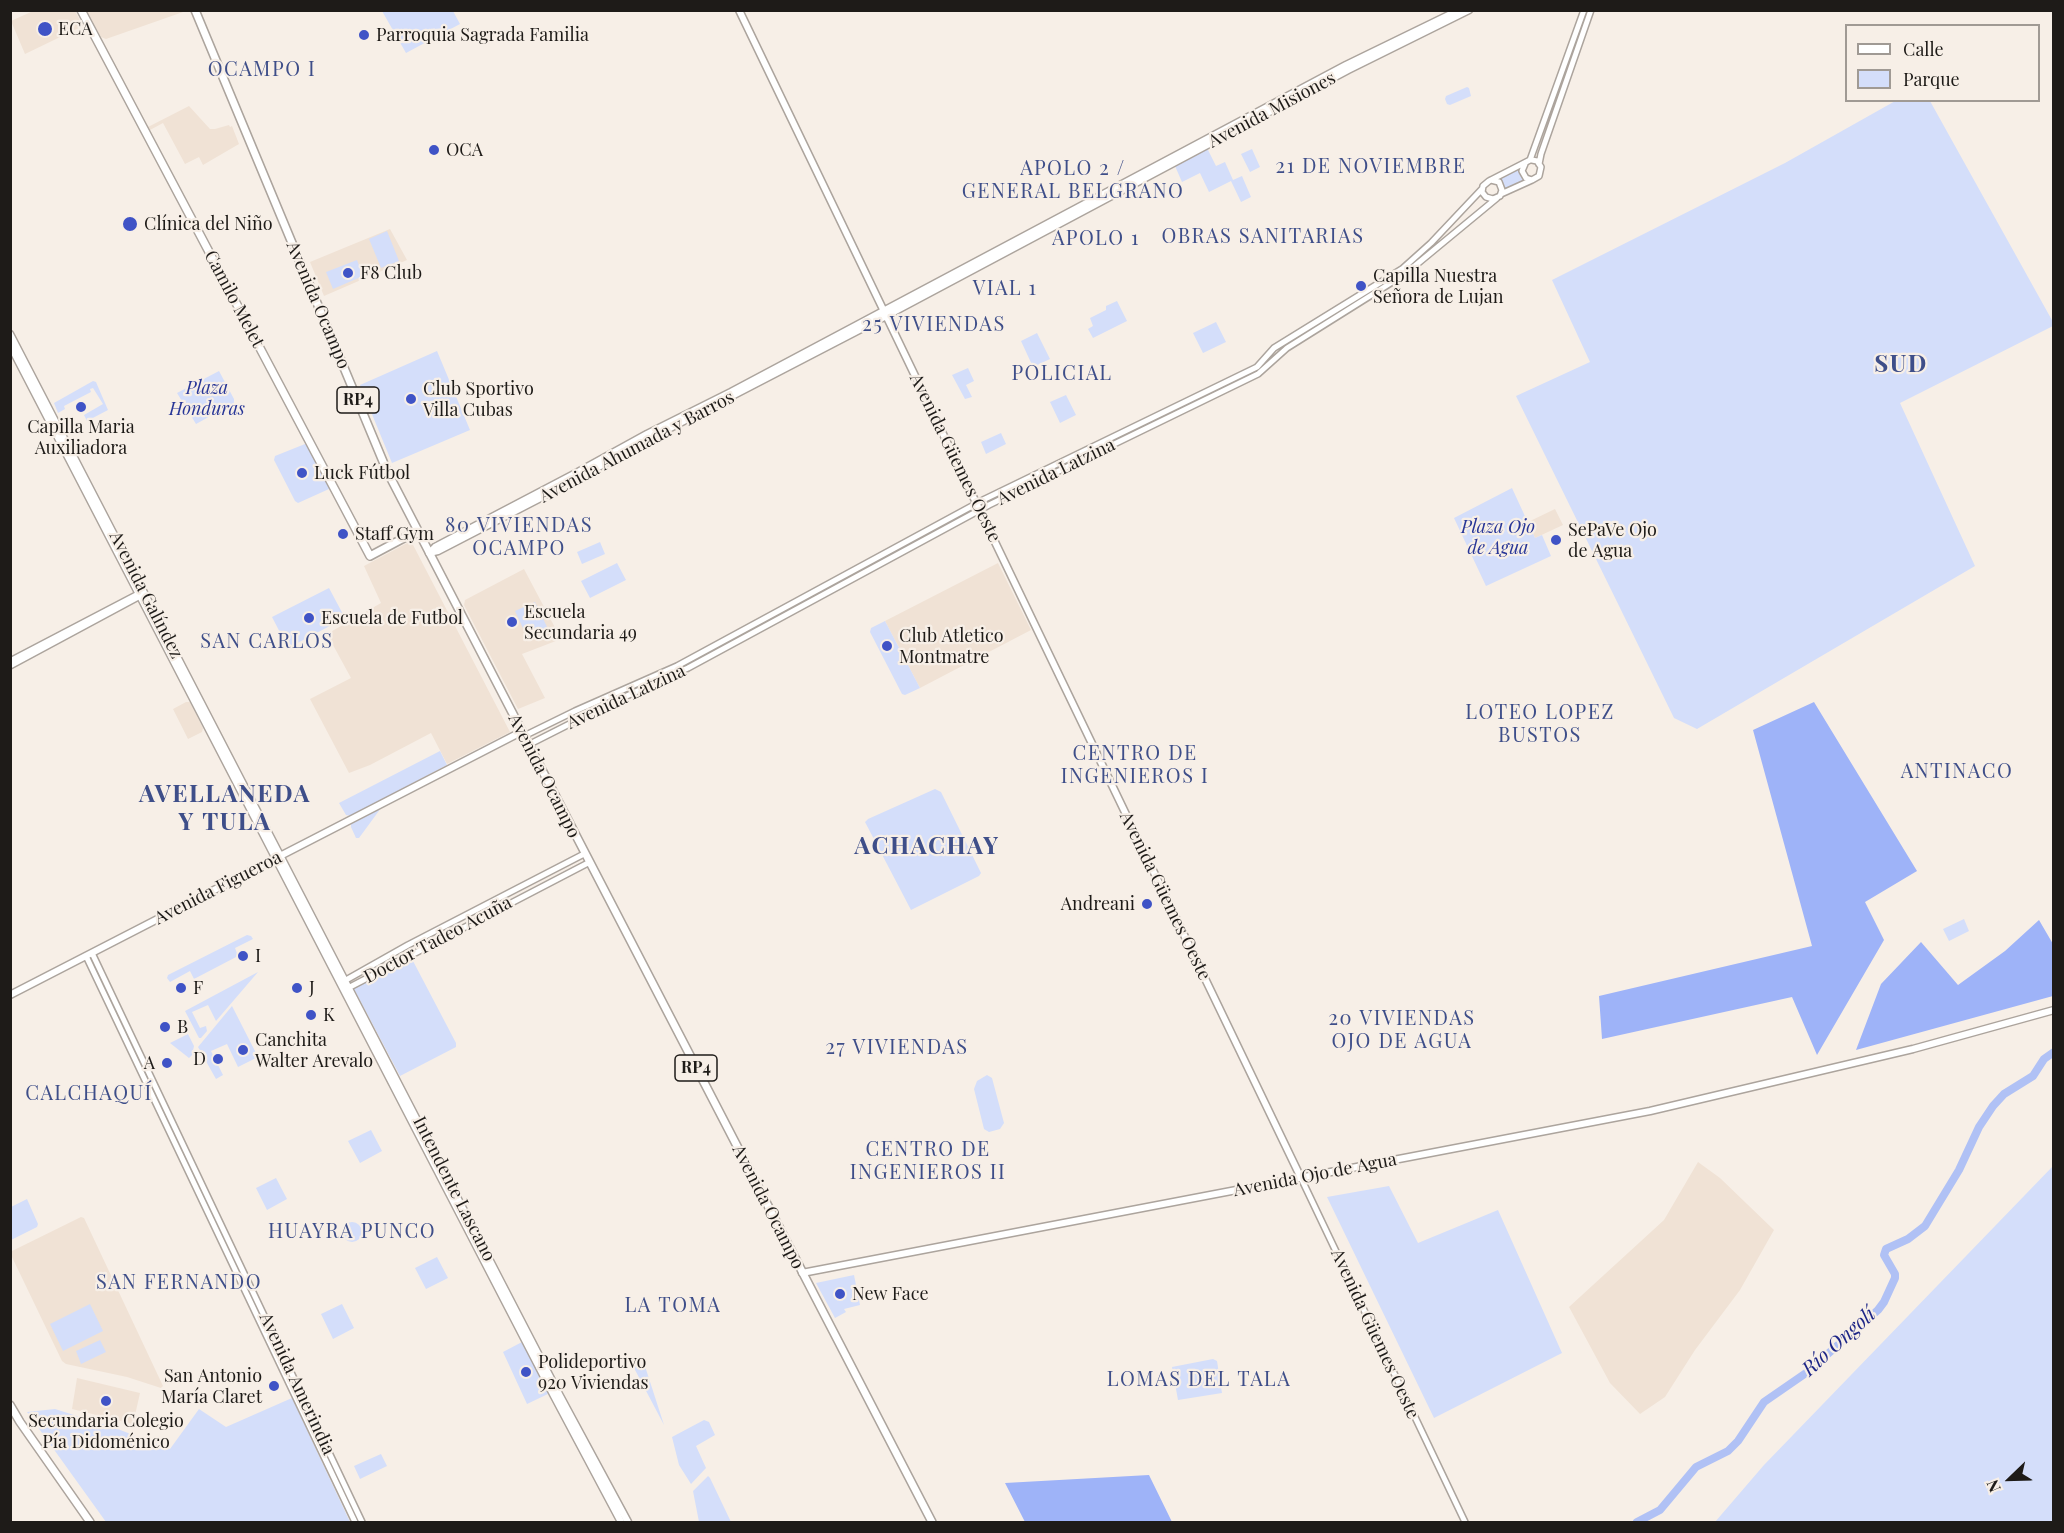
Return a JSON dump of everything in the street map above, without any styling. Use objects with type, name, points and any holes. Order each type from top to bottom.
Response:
[{"type":"main road","name":"Camilo Melet","points":[[81,10],[370,556],[417,531]]},
{"type":"main road","name":"Avenida Ocampo","points":[[195,10],[387,471],[932,1522]]},
{"type":"main road","name":"Avenida Güemes Oeste","points":[[739,10],[1301,1178]]},
{"type":"main road","name":"Avenida Misiones","points":[[885,314],[1020,237],[1346,65],[1459,10]]},
{"type":"main road","name":"Avenida Misiones","points":[[885,314],[1338,75],[1469,10]]},
{"type":"main road","name":"Avenida Ahumada y Barros","points":[[429,553],[435,547],[647,434],[885,314]]},
{"type":"main road","name":"Avenida Galíndez","points":[[10,334],[141,594]]},
{"type":"main road","name":"Avenida Galíndez","points":[[10,345],[279,857]]},
{"type":"main road","name":"Avenida Figueroa","points":[[10,995],[522,734]]},
{"type":"main road","name":"Intendente Lascano","points":[[279,857],[346,980],[346,987],[628,1522]]},
{"type":"main road","name":"Intendente Lascano","points":[[279,857],[621,1522]]},
{"type":"main road","name":"Avenida Ojo de Agua","points":[[802,1274],[1650,1111],[1912,1048],[2054,1010]]},
{"type":"main road","points":[[10,1405],[90,1522]]},
{"type":"street","points":[[1584,10],[1527,162],[1522,169],[1528,179],[1534,179],[1541,173],[1539,157],[1591,10]]},
{"type":"street","points":[[1491,180],[1500,183],[1499,196],[1491,199],[1486,197],[1482,189],[1484,184],[1491,180],[1527,162],[1534,160],[1539,164]]},
{"type":"street","name":"Avenida Latzina","points":[[528,744],[688,668],[979,507],[1258,374],[1287,348],[1394,283],[1499,196],[1534,179]]},
{"type":"street","name":"Avenida Latzina","points":[[522,734],[677,666],[822,585],[1257,367],[1274,348],[1402,269],[1431,243],[1482,189]]},
{"type":"street","points":[[10,661],[141,594]]},
{"type":"street","points":[[10,666],[141,594]]},
{"type":"street","name":"Doctor Tadeo Acuña","points":[[346,980],[584,854]]},
{"type":"street","name":"Doctor Tadeo Acuña","points":[[346,987],[588,862]]},
{"type":"street","points":[[89,954],[355,1522]]},
{"type":"street","name":"Avenida Amerindia","points":[[89,954],[362,1522]]},
{"type":"street","name":"Avenida Güemes Oeste","points":[[1301,1178],[1465,1522]]},
{"type":"shaded area","name":"ECA","points":[[33,11],[75,11],[83,26],[25,54],[11,21]]},
{"type":"shaded area","points":[[87,11],[186,11],[106,39],[101,37]]},
{"type":"shaded area","points":[[189,106],[210,129],[232,126],[239,144],[203,165],[199,157],[185,164],[163,123],[150,130],[148,127]]},
{"type":"shaded area","points":[[390,229],[407,260],[324,296],[310,262]]},
{"type":"shaded area","points":[[1555,509],[1563,525],[1535,538],[1528,522]]},
{"type":"shaded area","points":[[411,541],[510,732],[447,764],[431,733],[370,765],[349,773],[310,699],[351,678],[327,634],[381,603],[364,566]]},
{"type":"shaded area","points":[[998,563],[1031,630],[920,688],[885,621]]},
{"type":"shaded area","name":"Escuela Secundaria 49","points":[[524,569],[561,639],[522,654],[545,698],[518,709],[464,605],[465,600]]},
{"type":"shaded area","points":[[190,702],[203,728],[202,732],[188,739],[173,709]]},
{"type":"shaded area","points":[[1814,702],[1917,871],[1865,902],[1884,940],[1817,1055],[1792,997],[1602,1039],[1599,996],[1812,946],[1753,730]]},
{"type":"shaded area","points":[[2039,920],[2053,944],[2053,996],[1856,1050],[1881,984],[1921,942],[1958,985],[2005,951]]},
{"type":"shaded area","points":[[1698,1162],[1720,1178],[1774,1230],[1740,1290],[1695,1350],[1665,1397],[1640,1414],[1610,1383],[1569,1307],[1664,1220]]},
{"type":"shaded area","points":[[81,1217],[84,1218],[163,1386],[161,1388],[127,1377],[66,1364],[62,1361],[11,1255],[12,1251]]},
{"type":"shaded area","name":"Secundaria Colegio Pía Didoménico","points":[[77,1378],[140,1393],[133,1424],[72,1409]]},
{"type":"shaded area","points":[[1149,1475],[1172,1522],[1025,1522],[1005,1483]]},
{"type":"green space","points":[[382,11],[453,11],[460,24],[406,53]]},
{"type":"green space","points":[[1467,87],[1471,96],[1450,105],[1447,104],[1446,96]]},
{"type":"green space","points":[[1893,102],[1931,102],[2053,322],[2053,326],[1900,403],[1975,566],[1697,729],[1674,718],[1516,396],[1590,362],[1552,280],[1785,163]]},
{"type":"green space","points":[[1207,148],[1216,166],[1225,162],[1233,180],[1242,176],[1251,197],[1241,202],[1231,181],[1209,192],[1200,173],[1182,182],[1175,166]]},
{"type":"green space","points":[[1252,149],[1260,167],[1250,172],[1241,154]]},
{"type":"green space","points":[[1519,168],[1521,176],[1526,181],[1504,191],[1497,179]]},
{"type":"green space","points":[[387,231],[399,261],[381,268],[369,239]]},
{"type":"green space","points":[[357,260],[363,276],[333,289],[326,272]]},
{"type":"green space","points":[[1117,301],[1127,321],[1093,338],[1088,329],[1093,326],[1090,318]]},
{"type":"green space","points":[[1216,322],[1226,342],[1203,353],[1193,333]]},
{"type":"green space","points":[[1037,333],[1050,359],[1033,367],[1021,341]]},
{"type":"green space","name":"Club Sportivo Villa Cubas","points":[[437,351],[470,430],[392,463],[360,385]]},
{"type":"green space","points":[[968,368],[974,381],[966,385],[972,397],[965,399],[952,375]]},
{"type":"green space","name":"Plaza Honduras","points":[[219,371],[234,403],[196,424],[177,393]]},
{"type":"green space","points":[[93,381],[96,382],[108,410],[87,421],[84,415],[103,404],[93,388],[90,389],[91,392],[64,406],[65,409],[58,413],[54,403]]},
{"type":"green space","points":[[1066,395],[1076,415],[1060,423],[1050,402]]},
{"type":"green space","points":[[1001,433],[1006,444],[986,454],[981,442]]},
{"type":"green space","name":"Luck Fútbol","points":[[305,444],[308,445],[329,489],[298,503],[274,460],[275,456]]},
{"type":"green space","name":"Plaza Ojo de Agua","points":[[1512,488],[1535,538],[1542,535],[1551,556],[1486,586],[1454,518]]},
{"type":"green space","points":[[600,542],[605,554],[582,564],[577,552]]},
{"type":"green space","points":[[617,563],[626,580],[590,598],[581,581]]},
{"type":"green space","name":"Escuela de Futbol","points":[[329,588],[345,618],[288,648],[272,617]]},
{"type":"green space","points":[[535,602],[548,629],[528,639],[515,611]]},
{"type":"green space","name":"Club Atletico Montmatre","points":[[885,621],[920,688],[905,695],[902,694],[870,632],[871,628]]},
{"type":"green space","points":[[440,751],[447,765],[351,816],[346,815],[339,803]]},
{"type":"green space","points":[[935,789],[941,792],[981,873],[911,910],[865,822]]},
{"type":"green space","points":[[381,808],[359,838],[356,838],[351,824]]},
{"type":"green space","points":[[1964,919],[1969,931],[1949,941],[1943,929]]},
{"type":"green space","points":[[247,935],[253,939],[235,948],[238,956],[194,979],[190,971],[170,982],[167,978],[168,975]]},
{"type":"green space","points":[[408,959],[413,961],[456,1047],[400,1076],[354,989]]},
{"type":"green space","points":[[258,972],[216,1021],[208,1005],[192,1012],[200,1028],[206,1026],[207,1031],[199,1038],[185,1011]]},
{"type":"green space","points":[[232,1006],[258,1057],[238,1067],[227,1044],[211,1051],[223,1075],[216,1079],[198,1047]]},
{"type":"green space","points":[[188,1034],[194,1046],[189,1058],[170,1043]]},
{"type":"green space","points":[[987,1075],[992,1078],[1004,1123],[1000,1129],[989,1132],[984,1129],[974,1089],[977,1081]]},
{"type":"green space","points":[[371,1130],[382,1151],[360,1163],[348,1141]]},
{"type":"green space","points":[[2053,1166],[2053,1522],[1715,1522],[1764,1465]]},
{"type":"green space","points":[[276,1178],[287,1199],[267,1210],[256,1188]]},
{"type":"green space","points":[[1389,1186],[1418,1243],[1498,1210],[1562,1353],[1434,1418],[1327,1197]]},
{"type":"green space","points":[[27,1199],[38,1224],[37,1227],[11,1240],[11,1207]]},
{"type":"green space","points":[[352,1222],[359,1225],[362,1232],[359,1239],[352,1242],[345,1239],[342,1232],[345,1225]]},
{"type":"green space","points":[[437,1257],[448,1278],[426,1289],[415,1268]]},
{"type":"green space","name":"New Face","points":[[854,1275],[860,1305],[844,1309],[846,1312],[835,1318],[816,1283]]},
{"type":"green space","points":[[90,1304],[103,1331],[63,1351],[50,1324]]},
{"type":"green space","points":[[342,1304],[354,1328],[333,1339],[321,1314]]},
{"type":"green space","points":[[100,1340],[106,1352],[81,1364],[76,1351]]},
{"type":"green space","name":"Polideportivo 920 Viviendas","points":[[522,1342],[550,1393],[527,1404],[503,1352]]},
{"type":"green space","points":[[1213,1359],[1217,1361],[1222,1393],[1178,1400],[1172,1367]]},
{"type":"green space","points":[[643,1360],[664,1425],[634,1368]]},
{"type":"green space","points":[[292,1398],[350,1522],[106,1522],[27,1412],[55,1409],[170,1449],[199,1409],[226,1427]]},
{"type":"green space","points":[[704,1420],[709,1422],[715,1435],[696,1446],[706,1468],[691,1484],[679,1465],[672,1437]]},
{"type":"green space","points":[[381,1454],[387,1466],[360,1479],[354,1466]]},
{"type":"green space","points":[[708,1476],[731,1522],[699,1522],[693,1491]]},
{"type":"waterway","name":"Río Ongolí","points":[[1637,1522],[1660,1510],[1696,1467],[1728,1451],[1738,1441],[1764,1402],[1806,1373],[1878,1310],[1895,1278],[1884,1255],[1886,1249],[1908,1239],[1925,1226],[1959,1170],[1979,1127],[1993,1106],[2004,1094],[2033,1076],[2044,1059],[2054,1052]]},
{"type":"place","name":"ECA","points":[[45,29]]},
{"type":"place","name":"Parroquia Sagrada Familia","points":[[364,35]]},
{"type":"place","name":"OCA","points":[[434,150]]},
{"type":"place","name":"Clínica del Niño","points":[[130,224]]},
{"type":"place","name":"F8 Club","points":[[348,273]]},
{"type":"place","name":"Capilla Nuestra Señora de Lujan","points":[[1361,286]]},
{"type":"place","name":"Club Sportivo Villa Cubas","points":[[411,399]]},
{"type":"place","name":"Capilla Maria Auxiliadora","points":[[81,407]]},
{"type":"place","name":"Luck Fútbol","points":[[302,473]]},
{"type":"place","name":"Staff Gym","points":[[343,534]]},
{"type":"place","name":"SePaVe Ojo de Agua","points":[[1556,540]]},
{"type":"place","name":"Escuela de Futbol","points":[[309,618]]},
{"type":"place","name":"Escuela Secundaria 49","points":[[512,622]]},
{"type":"place","name":"Club Atletico Montmatre","points":[[887,646]]},
{"type":"place","name":"Andreani","points":[[1147,904]]},
{"type":"place","name":"I","points":[[243,956]]},
{"type":"place","name":"F","points":[[181,988]]},
{"type":"place","name":"J","points":[[297,988]]},
{"type":"place","name":"K","points":[[311,1015]]},
{"type":"place","name":"B","points":[[165,1027]]},
{"type":"place","name":"Canchita Walter Arevalo","points":[[243,1050]]},
{"type":"place","name":"D","points":[[218,1059]]},
{"type":"place","name":"A","points":[[167,1063]]},
{"type":"place","name":"New Face","points":[[840,1294]]},
{"type":"place","name":"Polideportivo 920 Viviendas","points":[[526,1372]]},
{"type":"place","name":"San Antonio María Claret","points":[[274,1386]]},
{"type":"place","name":"Secundaria Colegio Pía Didoménico","points":[[106,1401]]},
{"type":"district","name":"OCAMPO I","points":[[262,70]]},
{"type":"district","name":"21 DE NOVIEMBRE","points":[[1371,167]]},
{"type":"district","name":"APOLO 2 / GENERAL BELGRANO","points":[[1073,180]]},
{"type":"district","name":"OBRAS SANITARIAS","points":[[1263,237]]},
{"type":"district","name":"APOLO 1","points":[[1096,239]]},
{"type":"district","name":"VIAL 1","points":[[1005,289]]},
{"type":"district","name":"25 VIVIENDAS","points":[[934,325]]},
{"type":"district","name":"SUD","points":[[1901,365]]},
{"type":"district","name":"POLICIAL","points":[[1062,374]]},
{"type":"district","name":"80 VIVIENDAS OCAMPO","points":[[519,538]]},
{"type":"district","name":"SAN CARLOS","points":[[267,642]]},
{"type":"district","name":"LOTEO LOPEZ BUSTOS","points":[[1540,724]]},
{"type":"district","name":"CENTRO DE INGENIEROS I","points":[[1135,766]]},
{"type":"district","name":"ANTINACO","points":[[1957,772]]},
{"type":"district","name":"AVELLANEDA Y TULA","points":[[225,809]]},
{"type":"district","name":"ACHACHAY","points":[[927,847]]},
{"type":"district","name":"20 VIVIENDAS OJO DE AGUA","points":[[1402,1030]]},
{"type":"district","name":"27 VIVIENDAS","points":[[897,1048]]},
{"type":"district","name":"CALCHAQUÍ","points":[[89,1094]]},
{"type":"district","name":"CENTRO DE INGENIEROS II","points":[[928,1162]]},
{"type":"district","name":"HUAYRA PUNCO","points":[[352,1232]]},
{"type":"district","name":"SAN FERNANDO","points":[[179,1283]]},
{"type":"district","name":"LA TOMA","points":[[673,1306]]},
{"type":"district","name":"LOMAS DEL TALA","points":[[1199,1380]]}]
